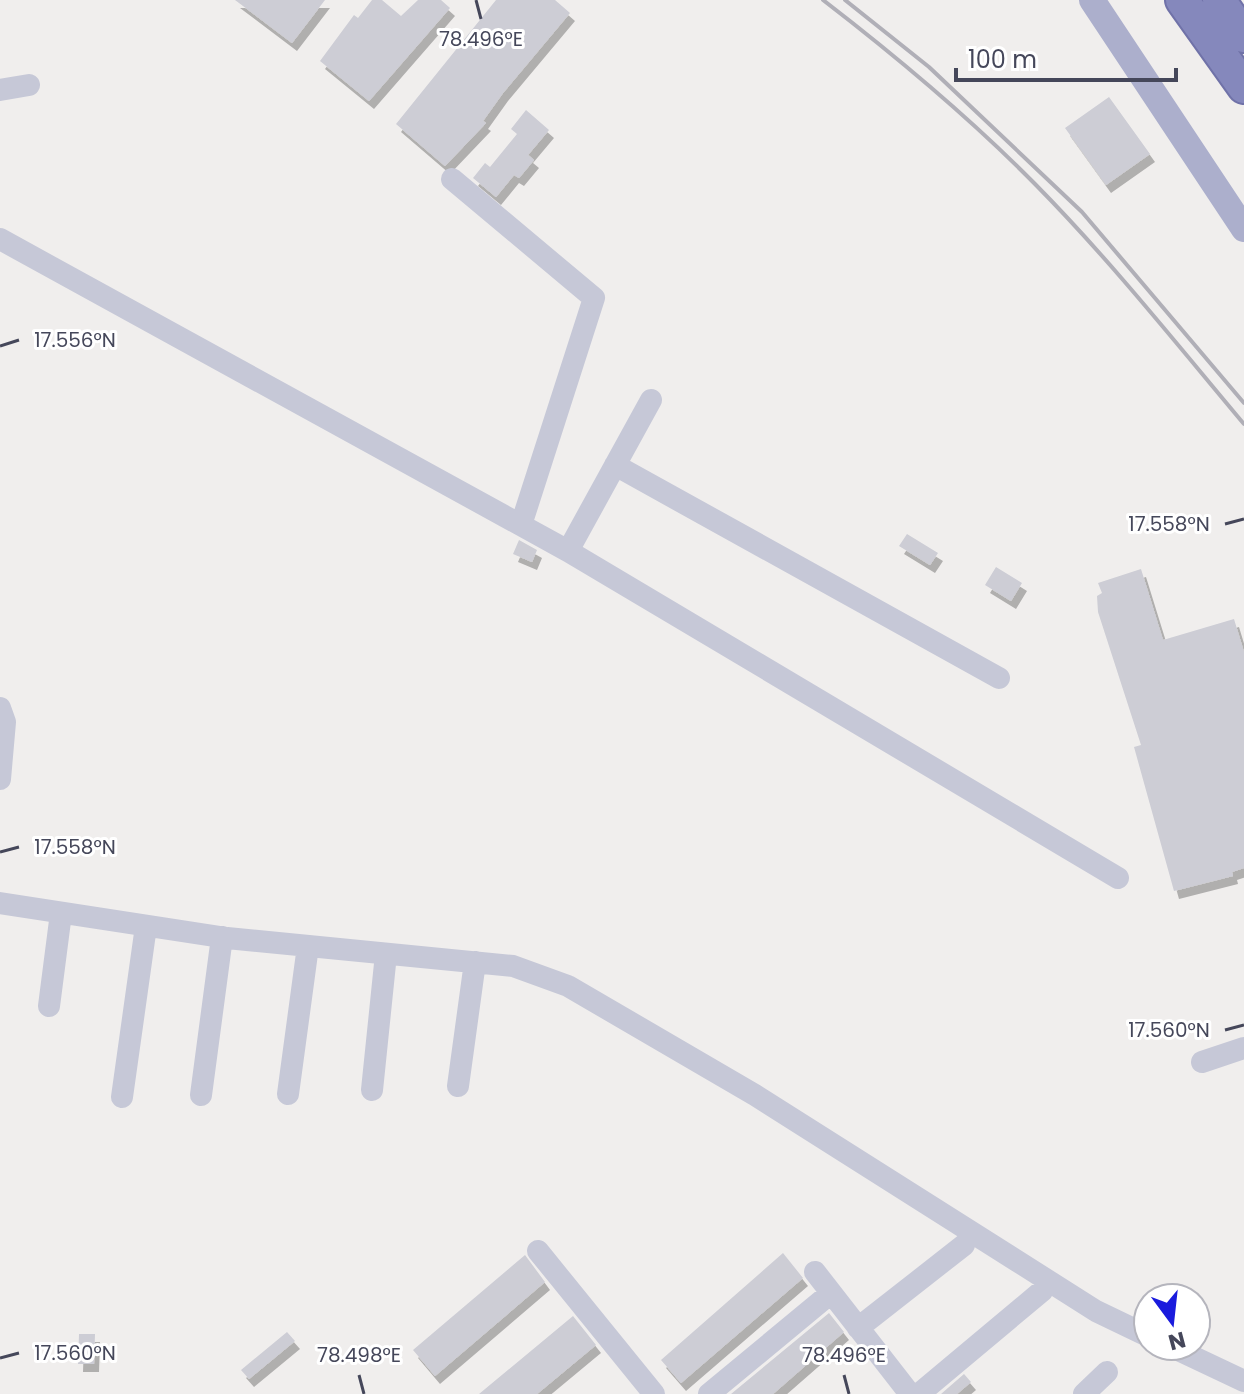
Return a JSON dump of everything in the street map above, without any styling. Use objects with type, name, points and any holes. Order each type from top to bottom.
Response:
[{"type":"highway","points":[[1182,0],[1244,87]]},
{"type":"highway","points":[[1219,0],[1244,36]]},
{"type":"main road","points":[[1092,0],[1244,229]]},
{"type":"street","points":[[0,90],[29,85]]},
{"type":"street","points":[[452,179],[594,298],[521,525]]},
{"type":"street","points":[[0,239],[568,551],[1118,878]]},
{"type":"street","points":[[568,551],[651,400]]},
{"type":"street","points":[[615,465],[999,678]]},
{"type":"street","points":[[0,708],[5,722],[0,779]]},
{"type":"street","points":[[0,903],[222,937],[513,966],[568,986],[768,1103],[1096,1311],[1132,1328]]},
{"type":"street","points":[[49,1006],[61,913]]},
{"type":"street","points":[[122,1097],[146,926]]},
{"type":"street","points":[[201,1095],[222,937]]},
{"type":"street","points":[[288,1094],[308,946]]},
{"type":"street","points":[[372,1090],[386,954]]},
{"type":"street","points":[[458,1086],[475,962]]},
{"type":"street","points":[[1202,1062],[1244,1048]]},
{"type":"street","points":[[858,1328],[964,1245]]},
{"type":"street","points":[[538,1251],[654,1394]]},
{"type":"street","points":[[815,1272],[910,1394]]},
{"type":"street","points":[[919,1394],[1042,1291]]},
{"type":"street","points":[[709,1394],[831,1293]]},
{"type":"street","points":[[1204,1362],[1244,1381]]},
{"type":"street","points":[[1084,1394],[1107,1372]]},
{"type":"building","points":[[235,0],[325,0],[292,43]]},
{"type":"building","points":[[372,0],[382,0],[401,16],[418,0],[441,0],[450,8],[369,101],[320,61],[354,15],[358,18]]},
{"type":"building","points":[[496,0],[555,0],[570,13],[503,93],[483,121],[486,123],[445,166],[396,124]]},
{"type":"building","points":[[1109,97],[1150,154],[1106,185],[1065,128]]},
{"type":"building","points":[[526,110],[549,130],[528,155],[534,160],[519,178],[514,175],[496,197],[473,178],[485,163],[490,167],[517,134],[511,129]]},
{"type":"building","points":[[907,534],[938,553],[930,565],[899,546]]},
{"type":"building","points":[[519,540],[537,550],[532,562],[513,554]]},
{"type":"building","points":[[996,567],[1022,583],[1011,601],[985,585]]},
{"type":"building","points":[[1141,569],[1163,640],[1234,619],[1244,652],[1244,868],[1232,872],[1233,876],[1174,891],[1134,747],[1141,745],[1098,612],[1097,596],[1102,593],[1098,583]]},
{"type":"building","points":[[783,1253],[803,1278],[681,1383],[661,1360]]},
{"type":"building","points":[[525,1255],[545,1282],[435,1376],[413,1350]]},
{"type":"building","points":[[829,1313],[844,1332],[773,1394],[731,1394]]},
{"type":"building","points":[[573,1316],[596,1345],[537,1394],[479,1394]]},
{"type":"building","points":[[287,1332],[295,1341],[249,1379],[241,1370]]},
{"type":"building","points":[[79,1334],[95,1334],[94,1364],[78,1364]]},
{"type":"building","points":[[964,1374],[971,1382],[957,1394],[941,1394]]},
{"type":"railway","points":[[823,0],[932,88],[1035,184],[1116,272],[1244,424]]},
{"type":"railway","points":[[845,0],[929,67],[1082,212],[1244,403]]}]
